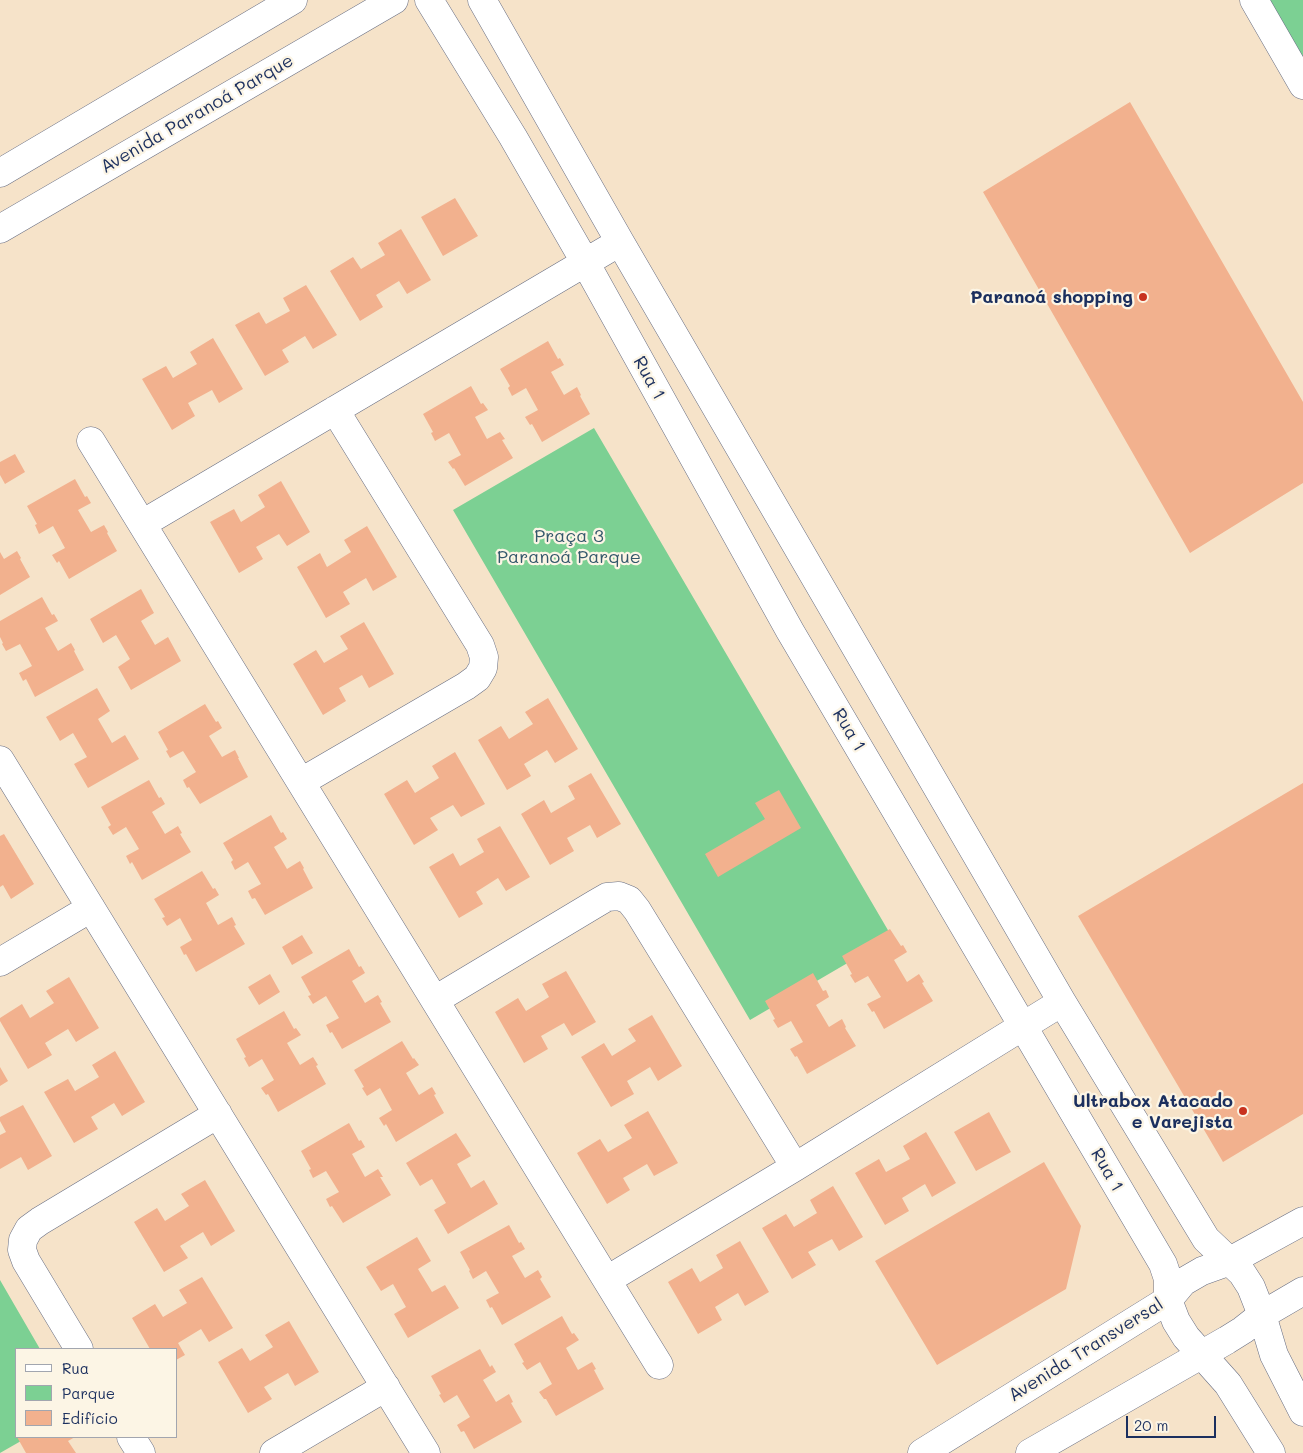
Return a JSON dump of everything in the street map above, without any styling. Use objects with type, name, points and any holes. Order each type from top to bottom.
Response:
[{"type":"street","points":[[0,173],[293,0]]},
{"type":"street","name":"Avenida Paranoá Parque","points":[[0,229],[394,0]]},
{"type":"street","name":"Rua 1","points":[[429,0],[513,137],[585,262],[790,631],[1163,1264],[1168,1279],[1168,1300],[1176,1321],[1186,1337],[1228,1384],[1271,1453]]},
{"type":"street","points":[[482,0],[547,116],[1062,1002],[1206,1239],[1242,1273],[1251,1288],[1262,1315],[1274,1355],[1303,1412]]},
{"type":"street","points":[[1254,0],[1303,85]]},
{"type":"street","points":[[142,524],[620,242]]},
{"type":"street","points":[[301,782],[466,686],[477,678],[483,668],[484,657],[480,645],[335,410]]},
{"type":"street","points":[[91,441],[659,1365]]},
{"type":"street","points":[[0,760],[426,1453]]},
{"type":"street","points":[[435,1000],[607,897],[619,896],[629,900],[637,910],[795,1167]]},
{"type":"street","points":[[0,962],[91,908]]},
{"type":"street","points":[[607,1280],[795,1167],[1062,1002]]},
{"type":"street","points":[[78,1348],[26,1262],[22,1250],[23,1240],[29,1229],[218,1114]]},
{"type":"street","name":"Avenida Transversal","points":[[922,1453],[1168,1300],[1183,1282],[1202,1270],[1230,1261],[1303,1221]]},
{"type":"street","points":[[1030,1453],[1243,1330],[1262,1315],[1303,1291]]},
{"type":"street","points":[[274,1453],[386,1387]]},
{"type":"street","points":[[132,1438],[141,1453]]},
{"type":"green space","points":[[1266,0],[1303,0],[1303,63]]},
{"type":"green space","name":"Praça 3 Paranoá Parque","points":[[594,428],[892,937],[750,1020],[453,510]]},
{"type":"green space","points":[[0,1280],[39,1348],[15,1348],[15,1438],[26,1438],[0,1453]]},
{"type":"building","name":"Paranoá shopping","points":[[1130,102],[1303,402],[1303,483],[1190,553],[983,192]]},
{"type":"building","points":[[455,198],[478,236],[443,256],[421,217]]},
{"type":"building","points":[[401,229],[431,280],[407,294],[399,281],[376,295],[383,307],[360,321],[330,271],[353,257],[361,269],[385,255],[378,243]]},
{"type":"building","points":[[306,285],[337,335],[313,349],[305,336],[282,350],[289,362],[265,376],[235,325],[259,312],[266,324],[290,311],[283,298]]},
{"type":"building","points":[[213,338],[243,389],[219,403],[212,390],[188,403],[195,416],[172,430],[142,379],[166,366],[173,378],[197,364],[190,352]]},
{"type":"building","points":[[548,341],[558,359],[560,358],[564,365],[551,372],[564,395],[577,387],[590,414],[542,442],[532,424],[530,425],[525,417],[538,410],[526,388],[512,396],[508,388],[510,386],[500,369]]},
{"type":"building","points":[[471,386],[481,404],[483,403],[488,410],[475,417],[487,439],[500,432],[505,439],[502,440],[513,458],[465,486],[448,462],[461,455],[449,433],[435,441],[431,433],[433,432],[423,414]]},
{"type":"building","points":[[15,454],[25,472],[5,484],[0,475],[0,462]]},
{"type":"building","points":[[75,479],[85,497],[87,496],[91,503],[78,510],[91,532],[104,525],[117,551],[69,579],[59,561],[57,563],[52,555],[65,548],[53,526],[39,534],[35,525],[37,524],[27,506]]},
{"type":"building","points":[[281,481],[310,532],[287,546],[279,534],[256,547],[263,559],[239,573],[210,522],[234,509],[241,522],[265,507],[258,495]]},
{"type":"building","points":[[367,526],[397,577],[373,591],[366,578],[343,592],[350,604],[326,618],[297,567],[320,553],[327,567],[351,552],[344,540]]},
{"type":"building","points":[[17,551],[30,577],[0,595],[0,552],[4,559]]},
{"type":"building","points":[[141,589],[154,613],[141,621],[155,645],[168,637],[181,661],[131,690],[118,667],[130,659],[116,635],[103,643],[90,619]]},
{"type":"building","points":[[42,597],[52,615],[54,614],[58,621],[45,628],[58,651],[71,643],[84,670],[35,697],[26,679],[23,681],[19,673],[32,666],[20,644],[6,651],[0,637],[0,621]]},
{"type":"building","points":[[364,622],[394,674],[369,688],[362,675],[339,688],[346,701],[323,715],[293,664],[316,650],[324,663],[348,649],[340,636]]},
{"type":"building","points":[[97,688],[110,711],[98,719],[112,743],[125,735],[139,759],[88,788],[74,764],[87,757],[73,733],[60,741],[46,717]]},
{"type":"building","points":[[548,698],[578,749],[555,763],[547,750],[524,764],[531,776],[507,790],[478,740],[501,726],[509,739],[533,724],[525,712]]},
{"type":"building","points":[[205,704],[222,728],[209,736],[222,757],[235,750],[248,777],[200,804],[183,780],[196,772],[183,751],[170,758],[166,751],[168,750],[158,732]]},
{"type":"building","points":[[455,752],[485,804],[461,817],[453,805],[430,818],[438,830],[414,845],[384,794],[407,780],[415,793],[439,778],[432,766]]},
{"type":"building","points":[[591,773],[621,824],[597,838],[590,825],[567,838],[574,851],[550,865],[521,814],[544,800],[551,813],[575,799],[568,786]]},
{"type":"building","points":[[149,780],[159,798],[161,797],[165,804],[152,812],[165,834],[178,826],[182,833],[180,834],[191,852],[142,880],[132,862],[130,864],[126,856],[139,849],[126,827],[113,835],[108,827],[111,825],[101,807]]},
{"type":"building","points":[[1303,783],[1303,1114],[1223,1162],[1078,916]]},
{"type":"building","points":[[779,790],[801,828],[718,877],[705,854],[765,819],[755,803]]},
{"type":"building","points":[[271,815],[281,833],[283,832],[287,839],[274,847],[287,869],[300,861],[313,888],[265,915],[255,898],[252,899],[248,891],[261,884],[248,862],[235,870],[231,862],[233,860],[223,843]]},
{"type":"building","points":[[500,826],[530,877],[506,891],[498,878],[476,892],[483,904],[459,918],[429,867],[453,853],[460,866],[484,852],[477,839]]},
{"type":"building","points":[[4,834],[34,884],[11,899],[3,885],[0,887],[0,836]]},
{"type":"building","points":[[202,871],[219,895],[206,903],[218,925],[232,917],[236,925],[234,926],[245,944],[196,972],[180,947],[192,940],[180,918],[167,926],[162,918],[165,917],[154,899]]},
{"type":"building","points":[[890,929],[907,952],[894,960],[907,982],[919,974],[933,1001],[884,1029],[874,1011],[872,1012],[867,1004],[881,997],[868,976],[855,983],[842,956]]},
{"type":"building","points":[[302,935],[313,953],[292,965],[282,947]]},
{"type":"building","points":[[349,949],[359,967],[361,966],[365,973],[352,981],[365,1003],[378,995],[382,1002],[380,1003],[391,1022],[342,1049],[326,1025],[339,1018],[326,996],[313,1004],[308,996],[311,995],[301,977]]},
{"type":"building","points":[[566,971],[596,1022],[572,1036],[564,1023],[541,1036],[548,1049],[524,1063],[495,1012],[518,998],[526,1011],[549,997],[542,984]]},
{"type":"building","points":[[813,973],[823,991],[826,990],[829,997],[816,1005],[829,1027],[842,1019],[856,1046],[807,1074],[797,1056],[795,1057],[790,1049],[803,1042],[791,1021],[778,1028],[765,1001]]},
{"type":"building","points":[[270,974],[280,992],[259,1005],[248,987]]},
{"type":"building","points":[[69,977],[99,1028],[76,1042],[68,1029],[45,1043],[52,1055],[28,1069],[0,1018],[22,1004],[30,1018],[54,1003],[46,991]]},
{"type":"building","points":[[284,1011],[294,1029],[296,1028],[301,1035],[287,1043],[300,1065],[313,1057],[326,1084],[278,1112],[268,1094],[266,1095],[261,1088],[274,1080],[262,1059],[249,1067],[236,1039]]},
{"type":"building","points":[[652,1015],[682,1066],[658,1081],[650,1067],[627,1081],[634,1094],[611,1107],[581,1057],[604,1043],[612,1056],[636,1041],[628,1029]]},
{"type":"building","points":[[402,1041],[419,1065],[406,1073],[419,1095],[432,1087],[436,1094],[434,1095],[444,1113],[396,1142],[386,1124],[384,1126],[379,1118],[392,1110],[380,1088],[367,1096],[354,1070]]},
{"type":"building","points":[[115,1051],[145,1102],[122,1116],[114,1103],[91,1117],[98,1129],[74,1143],[44,1092],[68,1079],[75,1091],[99,1077],[92,1065]]},
{"type":"building","points":[[0,1067],[8,1081],[0,1086]]},
{"type":"building","points":[[23,1105],[52,1156],[28,1170],[21,1157],[0,1169],[0,1135],[6,1132],[0,1117]]},
{"type":"building","points":[[648,1111],[678,1163],[654,1176],[647,1164],[623,1178],[630,1190],[607,1204],[577,1153],[600,1139],[608,1152],[632,1138],[624,1125]]},
{"type":"building","points":[[989,1112],[1011,1152],[976,1171],[954,1132]]},
{"type":"building","points":[[349,1123],[359,1141],[361,1140],[365,1147],[352,1154],[365,1177],[378,1169],[383,1177],[380,1177],[391,1195],[343,1223],[326,1199],[339,1192],[326,1171],[313,1178],[309,1170],[311,1169],[301,1151]]},
{"type":"building","points":[[926,1132],[956,1183],[932,1197],[925,1184],[902,1198],[909,1211],[885,1225],[855,1173],[879,1159],[886,1172],[910,1159],[903,1146]]},
{"type":"building","points":[[456,1133],[471,1156],[457,1164],[471,1188],[484,1180],[498,1204],[448,1234],[434,1210],[446,1203],[432,1179],[420,1186],[406,1163]]},
{"type":"building","points":[[1044,1162],[1081,1226],[1066,1289],[937,1365],[875,1261]]},
{"type":"building","points":[[205,1180],[235,1231],[211,1246],[203,1232],[180,1246],[188,1258],[164,1272],[134,1222],[157,1208],[165,1221],[189,1206],[181,1194]]},
{"type":"building","points":[[833,1186],[863,1237],[839,1251],[832,1239],[808,1252],[816,1265],[792,1279],[762,1228],[786,1214],[794,1227],[817,1213],[810,1200]]},
{"type":"building","points":[[509,1225],[519,1243],[521,1242],[525,1249],[512,1256],[525,1278],[538,1270],[542,1277],[540,1279],[551,1297],[502,1325],[486,1300],[499,1293],[486,1271],[473,1279],[460,1252]]},
{"type":"building","points":[[417,1237],[431,1261],[418,1269],[432,1292],[445,1285],[459,1308],[408,1338],[394,1314],[406,1307],[393,1284],[381,1291],[366,1267]]},
{"type":"building","points":[[740,1241],[769,1292],[745,1306],[738,1293],[715,1307],[722,1320],[698,1334],[668,1282],[692,1268],[700,1282],[723,1268],[716,1255]]},
{"type":"building","points":[[202,1277],[233,1328],[209,1342],[201,1329],[178,1343],[185,1355],[178,1359],[178,1348],[149,1348],[132,1318],[155,1304],[163,1317],[187,1303],[179,1290]]},
{"type":"building","points":[[562,1316],[572,1334],[574,1333],[579,1340],[566,1348],[578,1370],[592,1362],[604,1389],[556,1416],[546,1399],[539,1392],[552,1384],[540,1362],[527,1370],[514,1344]]},
{"type":"building","points":[[289,1321],[319,1372],[295,1386],[288,1373],[264,1387],[272,1399],[248,1413],[218,1362],[242,1348],[250,1361],[273,1347],[265,1335]]},
{"type":"building","points":[[480,1349],[490,1367],[492,1365],[496,1372],[483,1380],[496,1402],[509,1394],[513,1402],[511,1403],[522,1422],[474,1449],[464,1431],[461,1432],[457,1425],[470,1417],[457,1395],[444,1403],[431,1376]]},
{"type":"building","points":[[18,1438],[73,1438],[68,1441],[76,1453],[26,1453]]},
{"type":"place","name":"Paranoá shopping","points":[[1143,297]]},
{"type":"place","name":"Ultrabox Atacado e Varejista","points":[[1243,1111]]}]
